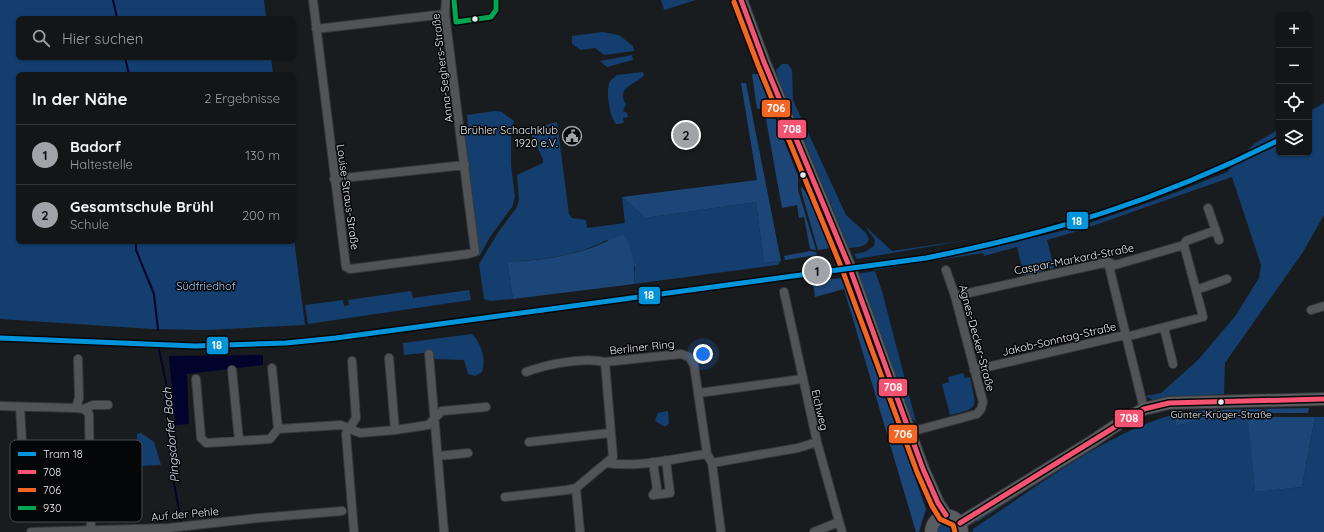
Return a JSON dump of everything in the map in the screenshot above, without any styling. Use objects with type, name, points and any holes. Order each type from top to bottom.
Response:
[{"type":"street","name":"Louise-Straus-Straße","points":[[312,0],[346,267],[350,269],[475,252]]},
{"type":"street","name":"Anna-Seghers-Straße","points":[[446,0],[445,14],[475,252]]},
{"type":"street","points":[[741,0],[764,62],[846,259],[923,469],[942,516]]},
{"type":"street","points":[[316,29],[445,14]]},
{"type":"street","points":[[334,179],[465,166]]},
{"type":"street","points":[[1208,208],[1219,240]]},
{"type":"street","name":"Caspar-Markard-Straße","points":[[955,296],[1108,262],[1115,265],[1184,245],[1186,241],[1216,230]]},
{"type":"street","name":"Jakob-Sonntag-Straße","points":[[974,370],[1164,328],[1203,317],[1184,245]]},
{"type":"street","points":[[1108,262],[1144,409]]},
{"type":"street","name":"Agnes-Decker-Straße","points":[[910,432],[977,414],[981,409],[983,402],[955,296],[946,270]]},
{"type":"street","points":[[1196,290],[1227,279]]},
{"type":"street","name":"Eichweg","points":[[784,292],[817,442],[842,532]]},
{"type":"street","points":[[1311,310],[1324,306]]},
{"type":"street","points":[[1164,328],[1173,364]]},
{"type":"street","points":[[429,354],[444,532]]},
{"type":"street","name":"Berliner Ring","points":[[607,463],[613,457],[605,362],[681,354],[689,357],[694,364],[707,454],[712,463],[721,532]]},
{"type":"street","points":[[388,358],[395,430]]},
{"type":"street","points":[[78,359],[80,408]]},
{"type":"street","points":[[526,372],[542,366],[587,360],[605,362]]},
{"type":"street","points":[[352,361],[356,418],[346,434],[354,532]]},
{"type":"street","points":[[196,379],[201,438],[206,443],[270,439],[278,429],[272,368]]},
{"type":"street","points":[[232,370],[239,441]]},
{"type":"street","points":[[887,372],[913,462],[942,516]]},
{"type":"street","points":[[699,393],[802,379]]},
{"type":"street","points":[[931,532],[932,526],[942,516],[954,517],[961,528],[1127,418],[1144,409],[1169,403],[1179,404],[1221,401],[1324,399]]},
{"type":"street","points":[[1117,426],[1129,424],[1171,409],[1179,404]]},
{"type":"street","points":[[0,406],[80,408],[93,405],[108,405]]},
{"type":"street","points":[[20,407],[21,440]]},
{"type":"street","points":[[278,429],[341,425],[360,433],[395,430],[428,426],[442,411],[486,407]]},
{"type":"street","points":[[80,408],[89,414],[91,423],[91,440]]},
{"type":"street","points":[[529,442],[610,433]]},
{"type":"street","points":[[712,463],[798,448],[817,442]]},
{"type":"street","points":[[438,456],[468,453]]},
{"type":"street","points":[[505,497],[576,488],[607,463],[617,465],[654,462],[707,454]]},
{"type":"street","points":[[654,462],[657,489],[653,495],[670,493],[666,460]]},
{"type":"street","points":[[576,488],[580,532]]},
{"type":"street","name":"Auf der Pehle","points":[[30,532],[169,528],[342,511]]},
{"type":"street","points":[[91,522],[91,530]]},
{"type":"street","points":[[814,532],[839,522]]},
{"type":"green space","name":"Südfriedhof","points":[[0,0],[264,0],[266,16],[16,16],[16,60],[271,60],[273,72],[16,72],[16,244],[295,244],[305,325],[207,330],[152,329],[0,319]]},
{"type":"green space","points":[[661,0],[696,0],[664,10]]},
{"type":"green space","points":[[602,32],[619,35],[633,46],[634,51],[604,55],[595,48],[581,50],[572,44],[572,36]]},
{"type":"green space","points":[[632,55],[633,60],[607,67],[600,61]]},
{"type":"green space","points":[[782,64],[788,64],[792,70],[793,100],[846,215],[866,233],[869,239],[863,246],[849,248],[778,78],[776,70]]},
{"type":"green space","points":[[761,69],[800,161],[797,162]]},
{"type":"green space","points":[[643,72],[644,75],[625,90],[623,98],[626,104],[623,111],[627,113],[628,117],[623,118],[624,123],[616,124],[612,116],[608,98],[610,81],[617,75]]},
{"type":"green space","points":[[1324,103],[1324,215],[1303,252],[1225,363],[1224,394],[1165,398],[1155,401],[1145,396],[1161,393],[1198,360],[1236,315],[1259,278],[1261,265],[1232,177],[1078,231],[1047,240],[1054,268],[1024,276],[1017,247],[984,256],[983,253],[874,270],[874,267],[982,250],[1078,227],[1167,196],[1227,172],[1254,144],[1276,131],[1276,156],[1312,156],[1312,110]]},
{"type":"green space","points":[[495,111],[502,112],[514,121],[511,133],[511,165],[515,197],[512,207],[490,237],[479,257],[463,127],[468,126],[467,115]]},
{"type":"green space","points":[[557,122],[569,214],[572,218],[586,220],[587,228],[625,223],[622,197],[645,218],[756,202],[764,263],[781,261],[778,265],[634,284],[635,267],[607,240],[583,250],[558,256],[507,262],[513,299],[490,301],[484,299],[479,264],[499,231],[517,207],[519,199],[517,175],[543,163],[543,159],[534,140],[527,130]]},
{"type":"green space","points":[[865,226],[892,251],[974,239],[857,259],[854,254],[865,252],[874,246],[875,240]]},
{"type":"green space","points":[[875,271],[882,291],[916,422],[908,415],[856,274]]},
{"type":"green space","points":[[469,290],[471,300],[308,324],[305,305],[343,300],[344,306],[349,305],[348,300],[411,291],[413,298]]},
{"type":"green space","points":[[472,334],[481,347],[484,362],[482,372],[475,376],[468,374],[464,360],[435,359],[433,352],[404,355],[403,343]]},
{"type":"green space","points":[[963,373],[965,378],[970,377],[974,395],[974,405],[972,408],[960,413],[950,415],[942,384],[949,382],[948,377]]},
{"type":"green space","points":[[668,411],[669,423],[665,427],[655,421],[658,413]]},
{"type":"green space","points":[[1174,414],[1176,426],[1195,421],[1249,417],[1255,492],[1302,487],[1315,417],[1324,417],[1324,532],[972,532],[973,529],[1045,480],[1095,449],[1120,435]]},
{"type":"green space","points":[[141,433],[154,442],[161,465],[142,466],[142,440],[137,440],[137,434]]},
{"type":"green space","points":[[1113,433],[1113,435],[977,522],[976,520]]},
{"type":"green space","points":[[945,521],[954,524],[957,532],[936,532],[937,527]]},
{"type":"shaded area","points":[[752,74],[758,74],[798,176],[798,190],[816,250],[810,249],[804,217],[799,218],[797,205],[782,208],[764,108],[757,109]]},
{"type":"shaded area","points":[[741,83],[746,83],[781,261],[764,263],[756,202],[645,218],[622,197],[757,180]]},
{"type":"shaded area","points":[[802,187],[817,210],[832,248],[818,250],[802,194]]},
{"type":"shaded area","points":[[623,235],[632,252],[634,284],[513,299],[507,262],[539,260],[571,254],[591,248]]},
{"type":"shaded area","points":[[810,251],[816,252],[817,255],[785,260],[784,256]]},
{"type":"shaded area","points":[[843,278],[848,285],[926,509],[919,532],[916,532],[844,289],[815,297],[813,281]]},
{"type":"shaded area","points":[[263,355],[263,365],[187,374],[189,424],[175,425],[169,356]]},
{"type":"shaded area","points":[[1309,408],[1308,413],[1272,413],[1271,417],[1315,417],[1302,487],[1255,492],[1248,417],[1195,421],[1176,426],[1174,414],[1205,410]]},
{"type":"waterway","name":"Pingsdorfer Bach","points":[[113,0],[117,16]]},
{"type":"waterway","name":"Pingsdorfer Bach","points":[[126,60],[128,72]]},
{"type":"waterway","name":"Pingsdorfer Bach","points":[[136,244],[136,250],[154,294],[158,330]]},
{"type":"waterway","name":"Pingsdorfer Bach","points":[[159,350],[166,382],[172,472],[181,521]]},
{"type":"tram line","name":"18","points":[[0,338],[195,346],[286,343],[336,338],[926,258],[1019,237],[1107,212],[1192,180],[1276,141]]},
{"type":"transit line","name":"930","points":[[454,0],[456,22],[491,17],[496,10],[496,0]]},
{"type":"transit line","name":"708","points":[[741,0],[764,62],[849,266],[923,469],[938,503],[946,515]]},
{"type":"transit line","name":"706","points":[[734,2],[758,65],[842,269],[917,472],[932,506],[940,519],[953,525],[955,532]]},
{"type":"transit line","name":"708","points":[[960,523],[1144,409],[1169,403],[1324,399]]},
{"type":"place","name":"Gesamtschule Brühl","points":[[686,135]]},
{"type":"place","name":"Brühler Schachklub 1920 e.V.","points":[[572,136]]},
{"type":"place","name":"Badorf","points":[[817,271]]},
{"type":"place","name":"Günter-Krüger-Straße","points":[[1221,402]]}]
